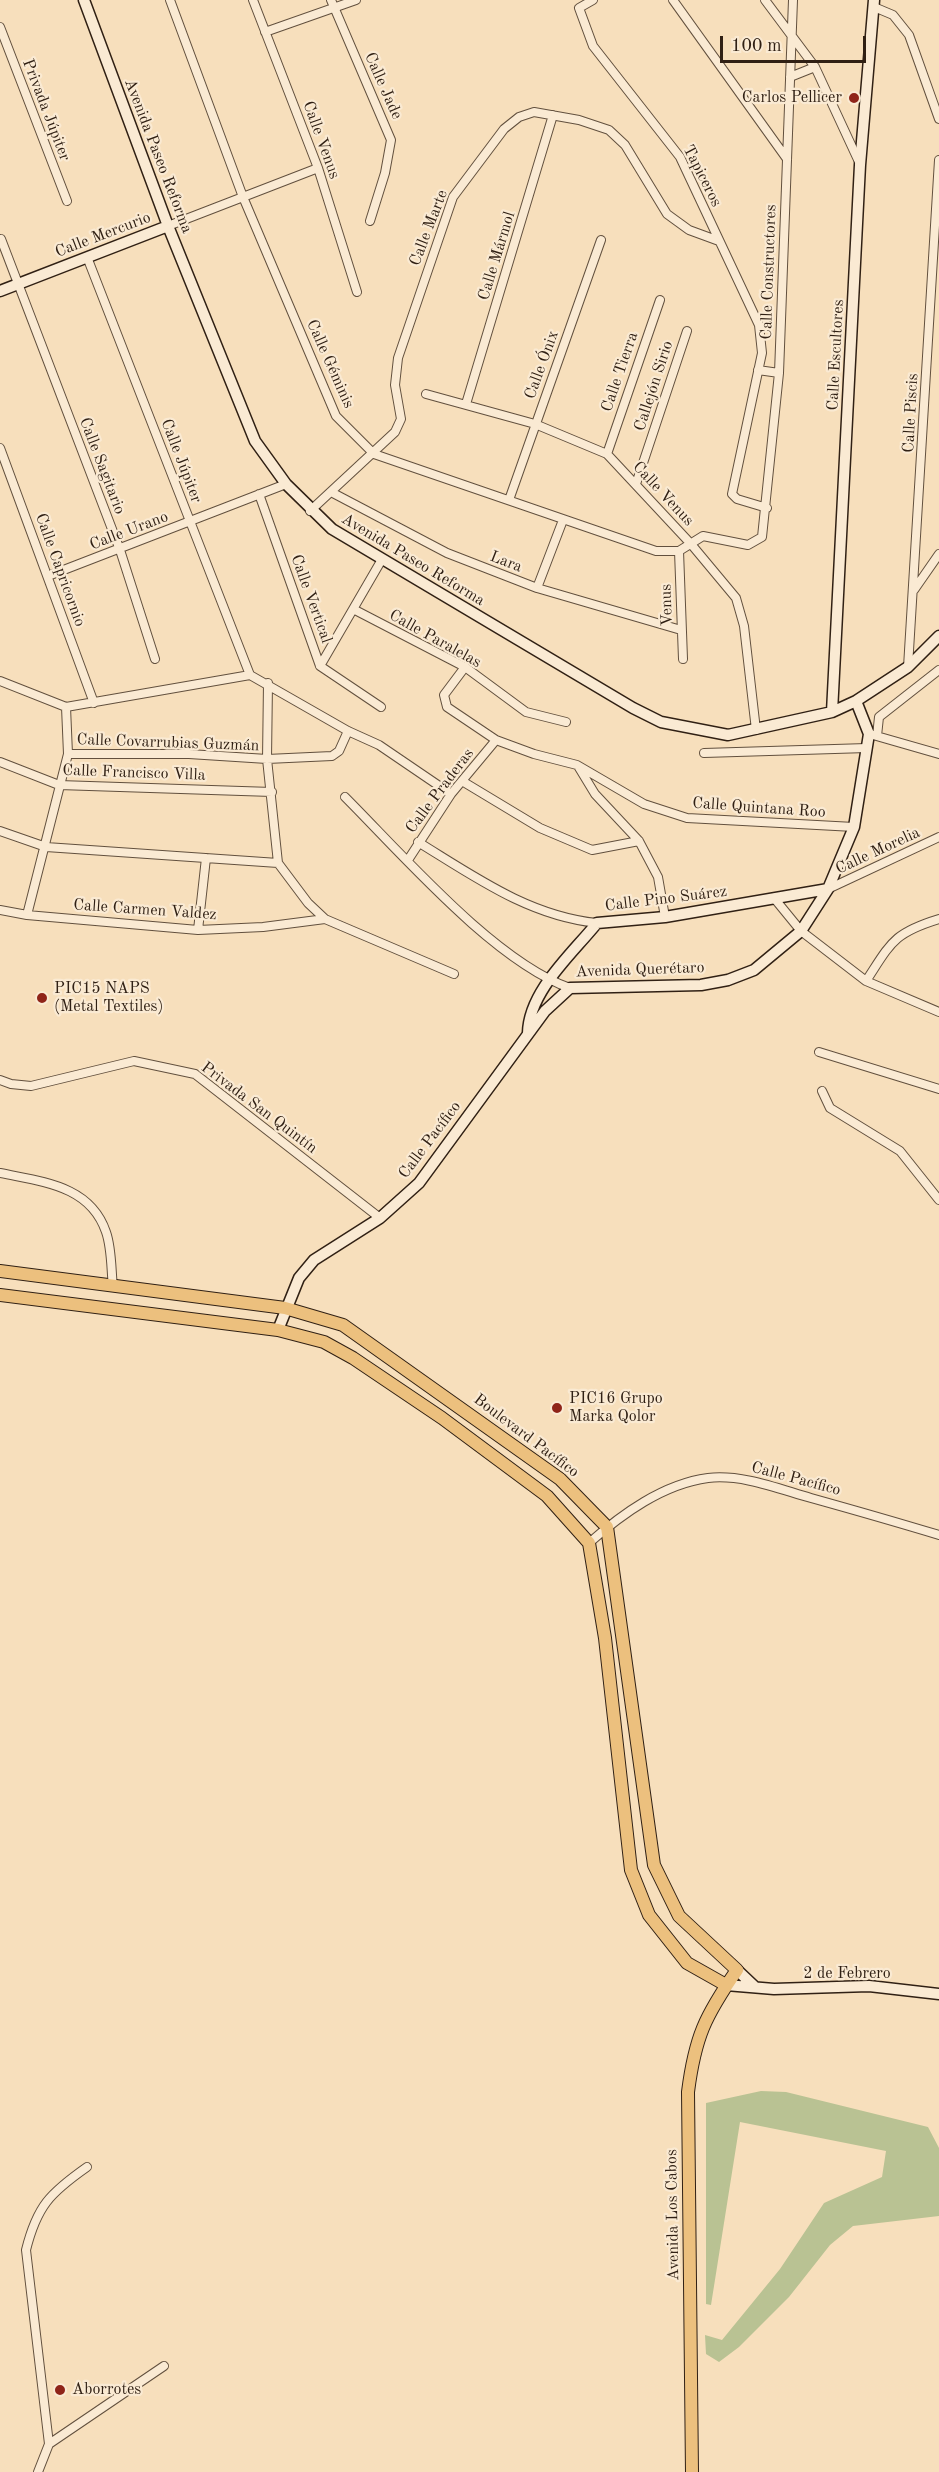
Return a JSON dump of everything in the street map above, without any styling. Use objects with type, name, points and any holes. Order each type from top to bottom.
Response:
[{"type":"main road","name":"Avenida Paseo Reforma","points":[[84,0],[168,226],[255,441],[286,484],[310,511],[332,530],[381,561],[661,722],[728,735],[832,712],[856,701],[908,667],[939,636]]},
{"type":"main road","name":"Calle Escultores","points":[[832,712],[861,165],[874,4]]},
{"type":"main road","name":"Calle Mercurio","points":[[0,291],[168,226]]},
{"type":"main road","name":"Avenida Querétaro","points":[[570,988],[701,985],[728,980],[754,970],[801,931],[828,889],[854,827],[867,748],[873,735],[856,701]]},
{"type":"main road","name":"Calle Pino Suárez","points":[[597,923],[665,917],[828,889]]},
{"type":"main road","name":"Calle Pacífico","points":[[528,1034],[528,1018],[550,981],[597,923]]},
{"type":"main road","name":"Calle Pacífico","points":[[278,1330],[299,1278],[314,1260],[380,1218],[418,1183],[545,1011],[570,988]]},
{"type":"main road","name":"Boulevard Pacífico","points":[[0,1271],[285,1308],[343,1325],[560,1479],[607,1527]]},
{"type":"main road","points":[[0,1295],[278,1330],[324,1342],[353,1358],[442,1418],[547,1496],[589,1544],[605,1638],[631,1870],[649,1916],[687,1963],[726,1985]]},
{"type":"main road","points":[[607,1527],[654,1865],[680,1916],[755,1987]]},
{"type":"main road","name":"Avenida Los Cabos","points":[[692,2472],[687,2092],[692,2054],[698,2036],[726,1985],[737,1970]]},
{"type":"main road","name":"2 de Febrero","points":[[726,1985],[815,1989],[870,1986],[939,1994]]},
{"type":"street","name":"Calle Géminis","points":[[170,0],[243,197],[336,416],[374,454],[656,551],[679,551]]},
{"type":"street","name":"Calle Venus","points":[[253,0],[318,168],[357,292]]},
{"type":"street","points":[[265,32],[332,4],[356,0]]},
{"type":"street","name":"Tapiceros","points":[[593,0],[579,8],[593,46],[680,156],[759,325],[762,353],[732,494],[737,499],[766,508]]},
{"type":"street","points":[[673,0],[787,159]]},
{"type":"street","points":[[765,0],[815,67],[861,165]]},
{"type":"street","name":"Calle Constructores","points":[[691,544],[703,536],[748,545],[762,537],[779,373],[793,0]]},
{"type":"street","name":"Calle Jade","points":[[332,4],[391,140],[385,173],[370,221]]},
{"type":"street","points":[[874,4],[893,15],[909,35],[939,119]]},
{"type":"street","name":"Privada Júpiter","points":[[0,27],[67,201]]},
{"type":"street","points":[[790,77],[815,67]]},
{"type":"street","name":"Calle Marte","points":[[310,511],[374,454],[395,432],[401,419],[395,385],[398,358],[453,197],[504,129],[519,117],[534,112],[609,130],[625,145],[667,214],[688,230],[718,241]]},
{"type":"street","name":"Calle Mármol","points":[[466,404],[553,115]]},
{"type":"street","name":"Calle Piscis","points":[[908,667],[939,160]]},
{"type":"street","name":"Calle Mercurio","points":[[168,226],[318,168]]},
{"type":"street","name":"Calle Sagitario","points":[[1,239],[120,550],[155,660]]},
{"type":"street","name":"Calle Ónix","points":[[509,500],[601,240]]},
{"type":"street","name":"Calle Júpiter","points":[[87,257],[250,675]]},
{"type":"street","name":"Calle Tierra","points":[[607,454],[660,300]]},
{"type":"street","name":"Callejón Sirio","points":[[636,484],[687,331]]},
{"type":"street","points":[[758,370],[779,373]]},
{"type":"street","name":"Calle Venus","points":[[426,394],[535,424],[607,454],[691,544],[736,598],[744,626],[756,730]]},
{"type":"street","name":"Calle Capricornio","points":[[0,447],[94,703]]},
{"type":"street","name":"Calle Urano","points":[[48,576],[286,484]]},
{"type":"street","name":"Lara","points":[[331,492],[447,553],[537,588],[681,630]]},
{"type":"street","name":"Calle Vertical","points":[[259,494],[320,666]]},
{"type":"street","points":[[537,588],[563,520]]},
{"type":"street","points":[[679,551],[691,544]]},
{"type":"street","name":"Venus","points":[[679,551],[683,659]]},
{"type":"street","points":[[914,591],[939,554]]},
{"type":"street","name":"Calle Vertical","points":[[320,666],[355,610],[381,561]]},
{"type":"street","name":"Calle Paralelas","points":[[355,610],[465,668],[526,712],[566,722]]},
{"type":"street","points":[[320,666],[381,707]]},
{"type":"street","name":"Calle Quintana Roo","points":[[465,668],[444,695],[444,702],[496,740],[534,754],[577,765],[644,804],[687,818],[854,827]]},
{"type":"street","points":[[939,670],[879,717],[873,735],[939,754]]},
{"type":"street","points":[[250,675],[379,745],[451,794]]},
{"type":"street","name":"Calle Covarrubias Guzmán","points":[[0,681],[66,707],[250,675]]},
{"type":"street","points":[[268,683],[267,759],[278,863],[308,903],[325,919],[454,974]]},
{"type":"street","points":[[27,915],[68,754],[66,707]]},
{"type":"street","name":"Calle Covarrubias Guzmán","points":[[68,754],[189,754],[267,759],[332,756],[339,751],[348,730]]},
{"type":"street","name":"Calle Praderas","points":[[408,860],[451,794],[496,740]]},
{"type":"street","points":[[704,753],[867,748]]},
{"type":"street","name":"Calle Francisco Villa","points":[[0,762],[59,785],[272,792]]},
{"type":"street","points":[[577,765],[595,794],[639,841],[658,877],[665,917]]},
{"type":"street","points":[[462,781],[540,828],[592,850],[639,841]]},
{"type":"street","points":[[345,796],[408,860]]},
{"type":"street","points":[[0,831],[46,847],[278,863]]},
{"type":"street","name":"Calle Morelia","points":[[828,889],[939,837]]},
{"type":"street","name":"Calle Pino Suárez","points":[[418,842],[511,899],[570,920],[597,923]]},
{"type":"street","points":[[198,930],[206,858]]},
{"type":"street","name":"Avenida Querétaro","points":[[408,860],[472,921],[522,964],[550,981],[570,988]]},
{"type":"street","points":[[774,898],[801,931],[866,981],[939,1012]]},
{"type":"street","name":"Calle Carmen Valdez","points":[[0,910],[27,915],[198,930],[263,927],[325,919]]},
{"type":"street","points":[[866,981],[893,939],[918,925],[939,919]]},
{"type":"street","points":[[819,1052],[939,1089]]},
{"type":"street","name":"Privada San Quintín","points":[[0,1080],[11,1084],[31,1086],[134,1061],[195,1074],[380,1218]]},
{"type":"street","points":[[822,1091],[830,1108],[900,1151],[938,1194]]},
{"type":"street","points":[[0,1173],[66,1187],[90,1204],[106,1232],[113,1287]]},
{"type":"street","name":"Calle Pacífico","points":[[589,1544],[607,1527],[654,1496],[684,1484],[724,1477],[771,1487],[939,1535]]},
{"type":"street","points":[[38,2472],[49,2444],[26,2250],[32,2224],[43,2203],[56,2189],[87,2168]]},
{"type":"street","points":[[49,2444],[164,2366]]},
{"type":"green space","points":[[761,2091],[786,2092],[928,2127],[939,2148],[939,2216],[853,2226],[830,2245],[789,2297],[739,2347],[719,2362],[706,2354],[705,2335],[722,2340],[780,2269],[824,2203],[882,2177],[886,2151],[740,2122],[711,2305],[706,2304],[706,2103]]},
{"type":"place","name":"Carlos Pellicer","points":[[854,98]]},
{"type":"place","name":"PIC15 NAPS (Metal Textiles)","points":[[42,998]]},
{"type":"place","name":"PIC16 Grupo Marka Qolor","points":[[557,1408]]},
{"type":"place","name":"Aborrotes","points":[[60,2390]]}]
